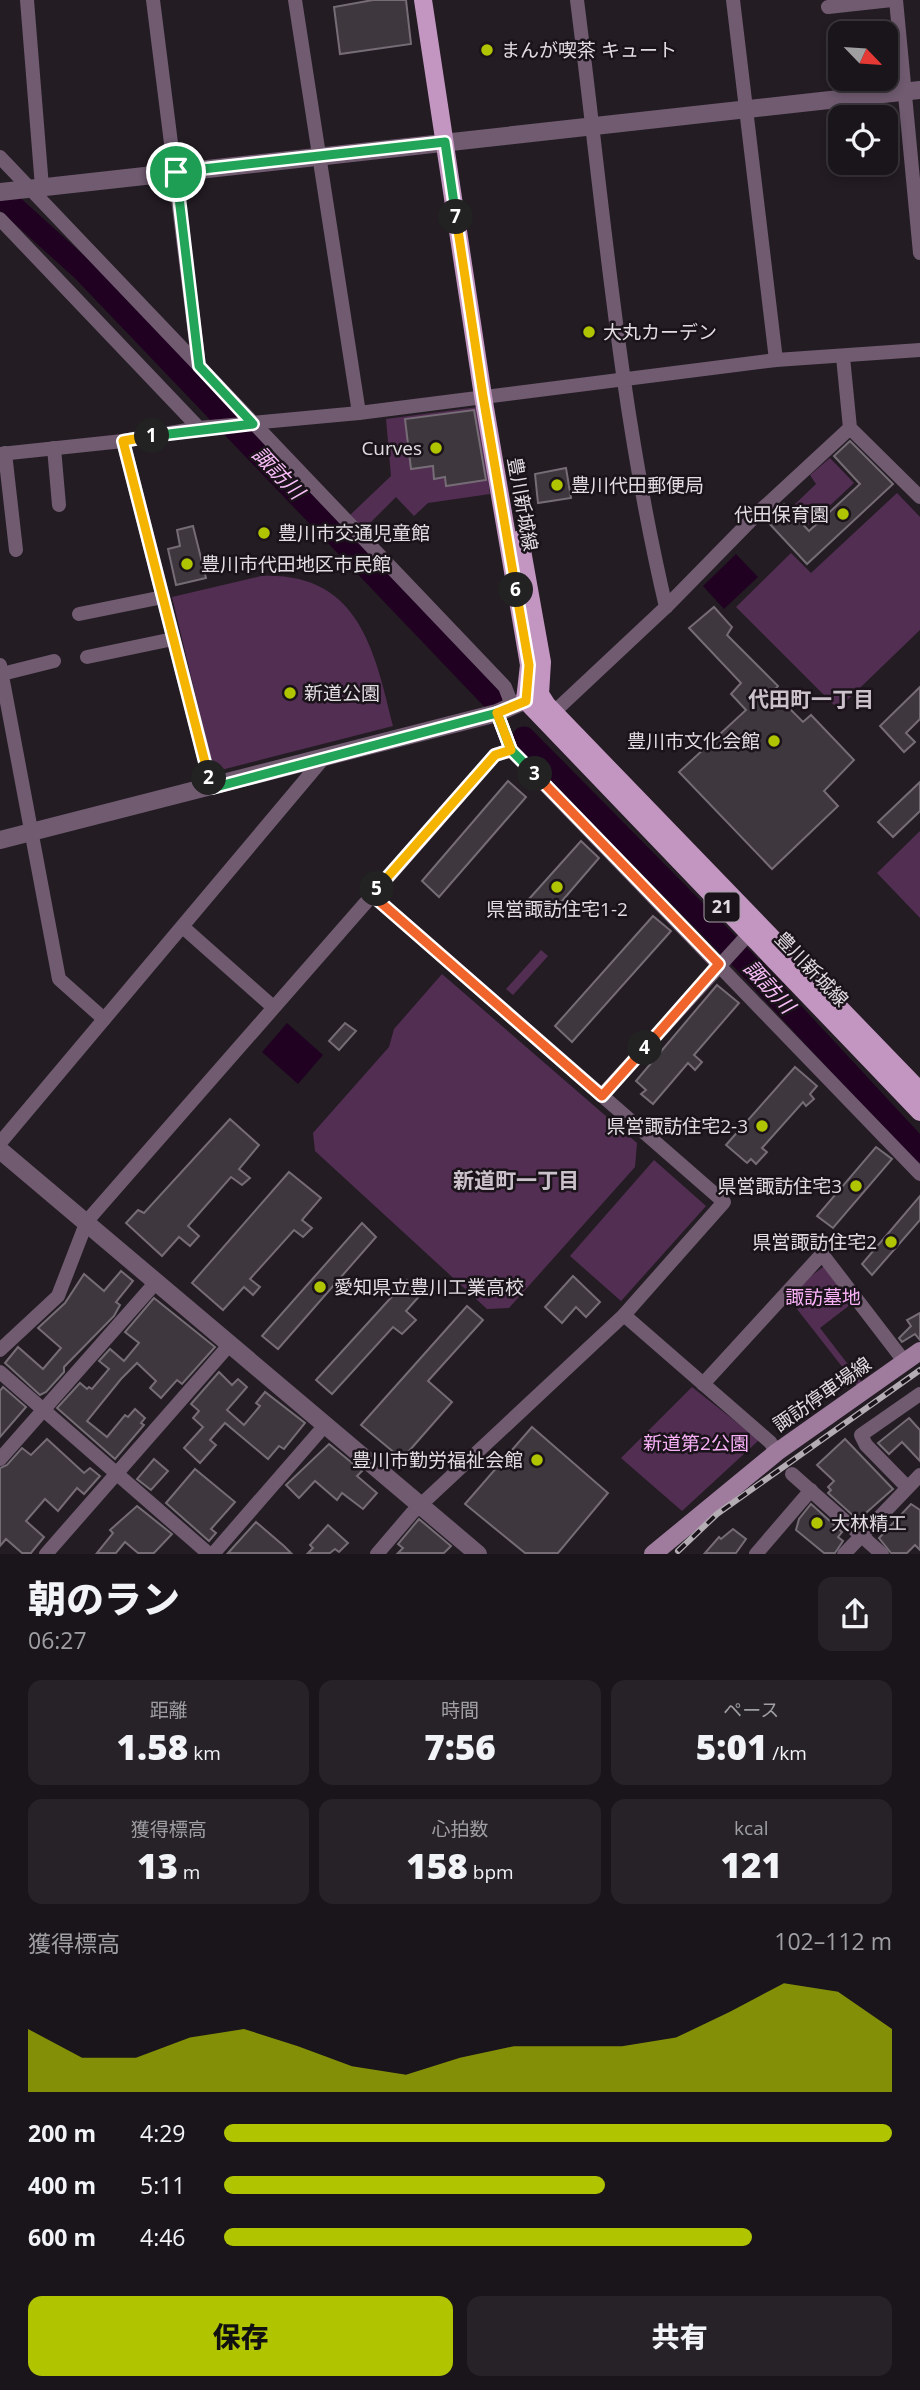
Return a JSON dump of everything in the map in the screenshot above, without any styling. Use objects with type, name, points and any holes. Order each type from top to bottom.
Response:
[{"type":"main road","name":"豊川新城線","points":[[423,0],[451,141]]},
{"type":"main road","name":"豊川新城線","points":[[435,0],[451,141],[489,396],[542,662],[519,703]]},
{"type":"main road","name":"豊川新城線","points":[[519,703],[554,712],[749,932],[920,1091]]},
{"type":"main road","name":"豊川新城線","points":[[519,703],[749,932],[920,1112]]},
{"type":"main road","name":"諏訪停車場線","points":[[653,1553],[777,1452],[920,1351]]},
{"type":"street","points":[[27,0],[30,189]]},
{"type":"street","points":[[153,0],[199,366]]},
{"type":"street","points":[[295,0],[359,413]]},
{"type":"street","points":[[577,0],[624,380],[649,530],[666,607]]},
{"type":"street","points":[[733,0],[776,360]]},
{"type":"street","points":[[828,7],[894,0],[912,91],[920,253]]},
{"type":"street","points":[[0,192],[912,91]]},
{"type":"street","points":[[0,157],[199,366],[247,425],[519,703]]},
{"type":"street","points":[[0,219],[203,428]]},
{"type":"street","points":[[16,550],[2,453],[123,441],[203,428],[359,413],[776,360],[920,350]]},
{"type":"street","points":[[843,357],[850,428],[920,498]]},
{"type":"street","points":[[554,712],[666,607],[760,510],[850,428]]},
{"type":"street","points":[[123,441],[212,788]]},
{"type":"street","points":[[54,448],[59,505]]},
{"type":"street","points":[[79,614],[163,597]]},
{"type":"street","points":[[87,657],[173,639]]},
{"type":"street","points":[[54,661],[1,670],[59,979],[104,1020]]},
{"type":"street","points":[[511,750],[519,703]]},
{"type":"street","points":[[0,840],[322,760],[519,703]]},
{"type":"street","points":[[0,1350],[58,1296],[87,1222],[272,1006],[495,755],[511,750]]},
{"type":"street","points":[[511,750],[723,960],[920,1174]]},
{"type":"street","points":[[0,1143],[184,928],[322,760]]},
{"type":"street","points":[[372,895],[724,1202],[624,1315],[422,1506],[377,1553]]},
{"type":"street","points":[[184,928],[272,1006]]},
{"type":"street","points":[[602,1096],[749,932]]},
{"type":"street","points":[[0,1150],[478,1553]]},
{"type":"street","points":[[703,1384],[822,1254],[904,1361]]},
{"type":"street","points":[[0,1459],[157,1281]]},
{"type":"street","points":[[624,1315],[770,1442],[777,1452]]},
{"type":"street","points":[[46,1553],[224,1351],[228,1342]]},
{"type":"street","points":[[0,1372],[211,1553],[326,1424]]},
{"type":"street","points":[[907,1487],[866,1445],[861,1435],[920,1394]]},
{"type":"street","points":[[792,1474],[882,1553]]},
{"type":"street","points":[[844,1553],[920,1475]]},
{"type":"street","points":[[756,1553],[811,1490]]},
{"type":"green space","name":"Curves","points":[[478,407],[490,494],[428,503],[414,516],[396,497],[363,530],[349,516],[391,476],[386,419]]},
{"type":"green space","points":[[830,458],[854,483],[809,525],[791,508],[816,484],[810,475]]},
{"type":"green space","points":[[897,493],[920,517],[920,630],[838,709],[736,607],[791,553],[811,573]]},
{"type":"green space","name":"新道公園","points":[[261,576],[294,578],[320,587],[340,601],[356,620],[368,643],[393,726],[221,770],[213,768],[172,597]]},
{"type":"green space","points":[[920,831],[920,918],[877,873]]},
{"type":"green space","points":[[541,950],[548,956],[513,995],[506,989]]},
{"type":"green space","points":[[442,974],[637,1143],[635,1167],[509,1308],[487,1309],[315,1151],[313,1133],[389,1047],[394,1029]]},
{"type":"green space","points":[[654,1160],[706,1206],[621,1301],[570,1256]]},
{"type":"green space","name":"諏訪墓地","points":[[827,1264],[855,1301],[820,1328],[863,1384],[858,1387],[786,1295]]},
{"type":"green space","name":"新道第2公園","points":[[692,1387],[759,1440],[682,1511],[621,1458]]},
{"type":"shaded area","points":[[736,554],[758,577],[724,609],[703,586]]},
{"type":"shaded area","points":[[287,1023],[323,1055],[298,1084],[262,1052]]},
{"type":"building","points":[[373,0],[406,0],[411,44],[340,54],[334,7]]},
{"type":"building","points":[[474,410],[486,480],[446,486],[445,477],[434,479],[433,466],[411,469],[405,419]]},
{"type":"building","points":[[850,441],[893,484],[807,564],[766,520],[784,504],[809,531],[860,484],[834,456]]},
{"type":"building","points":[[566,468],[571,498],[538,503],[535,474]]},
{"type":"building","name":"豊川市代田地区市民館","points":[[193,526],[206,578],[176,585],[168,549],[180,546],[177,530]]},
{"type":"building","name":"豊川市文化会館","points":[[714,607],[732,627],[727,635],[778,686],[773,692],[803,722],[811,715],[854,760],[824,791],[838,806],[772,869],[679,772],[746,710],[731,694],[741,683],[689,628]]},
{"type":"building","points":[[920,687],[920,719],[906,733],[915,742],[904,752],[880,726]]},
{"type":"building","points":[[508,781],[526,797],[439,897],[422,881]]},
{"type":"building","points":[[920,782],[920,811],[893,837],[878,822]]},
{"type":"building","name":"県営諏訪住宅1-2","points":[[581,841],[599,858],[549,916],[529,899]]},
{"type":"building","points":[[653,916],[671,931],[572,1042],[555,1026]]},
{"type":"building","points":[[717,985],[739,1003],[694,1055],[702,1062],[695,1070],[688,1063],[653,1104],[641,1094],[646,1090],[636,1081]]},
{"type":"building","points":[[345,1023],[356,1031],[339,1050],[329,1041]]},
{"type":"building","name":"県営諏訪住宅2-3","points":[[795,1067],[817,1086],[810,1094],[814,1099],[806,1106],[803,1102],[762,1148],[767,1152],[756,1164],[751,1159],[747,1163],[726,1145]]},
{"type":"building","points":[[230,1119],[259,1145],[239,1169],[250,1178],[242,1185],[231,1177],[188,1226],[199,1236],[190,1246],[179,1237],[162,1256],[126,1223],[138,1210],[144,1213]]},
{"type":"building","name":"県営諏訪住宅3","points":[[876,1147],[892,1159],[833,1228],[817,1216]]},
{"type":"building","points":[[289,1172],[321,1198],[302,1220],[312,1228],[303,1237],[294,1230],[250,1279],[260,1287],[253,1295],[244,1287],[223,1310],[192,1283]]},
{"type":"building","name":"県営諏訪住宅2","points":[[920,1196],[920,1220],[872,1275],[862,1264]]},
{"type":"building","points":[[362,1223],[376,1237],[278,1349],[262,1336]]},
{"type":"building","points":[[121,1271],[133,1281],[116,1302],[120,1305],[114,1316],[64,1367],[64,1372],[46,1392],[40,1395],[5,1363],[18,1347],[43,1369],[61,1348],[38,1328],[65,1303],[84,1274],[104,1291]]},
{"type":"building","points":[[573,1276],[600,1302],[586,1317],[576,1307],[562,1323],[545,1307]]},
{"type":"building","points":[[407,1280],[422,1293],[406,1311],[416,1320],[402,1334],[393,1327],[332,1394],[316,1380]]},
{"type":"building","points":[[154,1298],[215,1347],[182,1384],[177,1380],[161,1398],[150,1388],[156,1381],[137,1363],[121,1379],[87,1421],[107,1437],[125,1415],[128,1417],[135,1409],[145,1418],[141,1423],[144,1425],[115,1459],[57,1408],[80,1383],[87,1389],[92,1389],[109,1369],[99,1361],[110,1349],[124,1361],[139,1343],[125,1332]]},
{"type":"building","points":[[467,1306],[483,1320],[428,1381],[452,1402],[402,1459],[361,1425]]},
{"type":"building","points":[[920,1313],[920,1340],[915,1334],[902,1342],[899,1338],[911,1326],[907,1320]]},
{"type":"building","points":[[219,1372],[232,1385],[238,1379],[247,1387],[227,1410],[244,1425],[260,1406],[256,1403],[265,1392],[305,1423],[284,1449],[279,1446],[268,1459],[225,1423],[210,1440],[216,1445],[200,1463],[184,1448],[203,1427],[193,1418],[199,1411],[191,1404]]},
{"type":"building","points":[[3,1387],[26,1407],[0,1437],[0,1391]]},
{"type":"building","points":[[909,1418],[920,1430],[920,1461],[902,1442],[889,1454],[878,1443]]},
{"type":"building","name":"豊川市勤労福祉会館","points":[[532,1427],[608,1493],[558,1553],[525,1553],[465,1504]]},
{"type":"building","points":[[47,1439],[84,1473],[90,1468],[100,1476],[84,1494],[77,1488],[58,1511],[45,1499],[26,1521],[44,1537],[31,1553],[22,1553],[6,1539],[0,1546],[0,1468],[7,1465],[22,1448],[31,1455]]},
{"type":"building","points":[[845,1439],[893,1489],[858,1520],[828,1493],[831,1490],[828,1487],[834,1481],[817,1465]]},
{"type":"building","points":[[329,1444],[362,1471],[357,1476],[377,1493],[363,1509],[342,1493],[337,1500],[315,1481],[299,1498],[286,1485]]},
{"type":"building","points":[[154,1459],[168,1471],[151,1490],[137,1479]]},
{"type":"building","points":[[195,1469],[235,1502],[211,1529],[216,1533],[209,1541],[166,1503]]},
{"type":"building","points":[[811,1504],[842,1532],[838,1537],[843,1541],[835,1553],[824,1553],[796,1530],[799,1519]]},
{"type":"building","points":[[911,1504],[920,1510],[920,1550],[915,1545],[907,1553],[891,1553],[879,1538]]},
{"type":"building","points":[[137,1506],[172,1534],[154,1553],[138,1553],[125,1542],[116,1553],[97,1553],[113,1533],[110,1530]]},
{"type":"building","points":[[419,1519],[451,1546],[444,1553],[398,1553],[403,1548],[398,1544]]},
{"type":"building","points":[[256,1522],[284,1546],[291,1553],[228,1553]]},
{"type":"building","points":[[328,1525],[348,1543],[339,1552],[335,1549],[330,1553],[308,1553],[313,1548],[310,1545]]},
{"type":"building","points":[[733,1529],[746,1539],[736,1553],[705,1553],[719,1537],[721,1539]]},
{"type":"waterway","name":"諏訪川","points":[[0,195],[84,271],[491,697]]},
{"type":"waterway","name":"諏訪川","points":[[524,738],[745,962],[920,1151]]},
{"type":"railway","points":[[678,1551],[717,1514],[920,1370]]},
{"type":"place","name":"まんが喫茶 キュート","points":[[487,50]]},
{"type":"place","name":"大丸カーデン","points":[[589,332]]},
{"type":"place","name":"Curves","points":[[436,448]]},
{"type":"place","name":"豊川代田郵便局","points":[[557,485]]},
{"type":"place","name":"代田保育園","points":[[843,514]]},
{"type":"place","name":"豊川市交通児童館","points":[[264,533]]},
{"type":"place","name":"豊川市代田地区市民館","points":[[187,564]]},
{"type":"place","name":"新道公園","points":[[290,693]]},
{"type":"place","name":"豊川市文化会館","points":[[774,741]]},
{"type":"place","name":"県営諏訪住宅1-2","points":[[557,887]]},
{"type":"place","name":"県営諏訪住宅2-3","points":[[762,1126]]},
{"type":"place","name":"県営諏訪住宅3","points":[[856,1186]]},
{"type":"place","name":"県営諏訪住宅2","points":[[891,1242]]},
{"type":"place","name":"愛知県立豊川工業高校","points":[[320,1287]]},
{"type":"place","name":"豊川市勤労福祉会館","points":[[537,1460]]},
{"type":"place","name":"大林精工","points":[[817,1523]]},
{"type":"district","name":"代田町一丁目","points":[[811,700]]},
{"type":"district","name":"新道町一丁目","points":[[516,1181]]},
{"type":"route","points":[[176,172],[199,366],[253,424],[199,428],[123,441],[212,788],[497,713],[511,750],[719,964],[602,1096],[372,895],[495,755],[511,750],[497,713],[526,701],[529,665],[483,396],[445,142],[176,172]]}]
